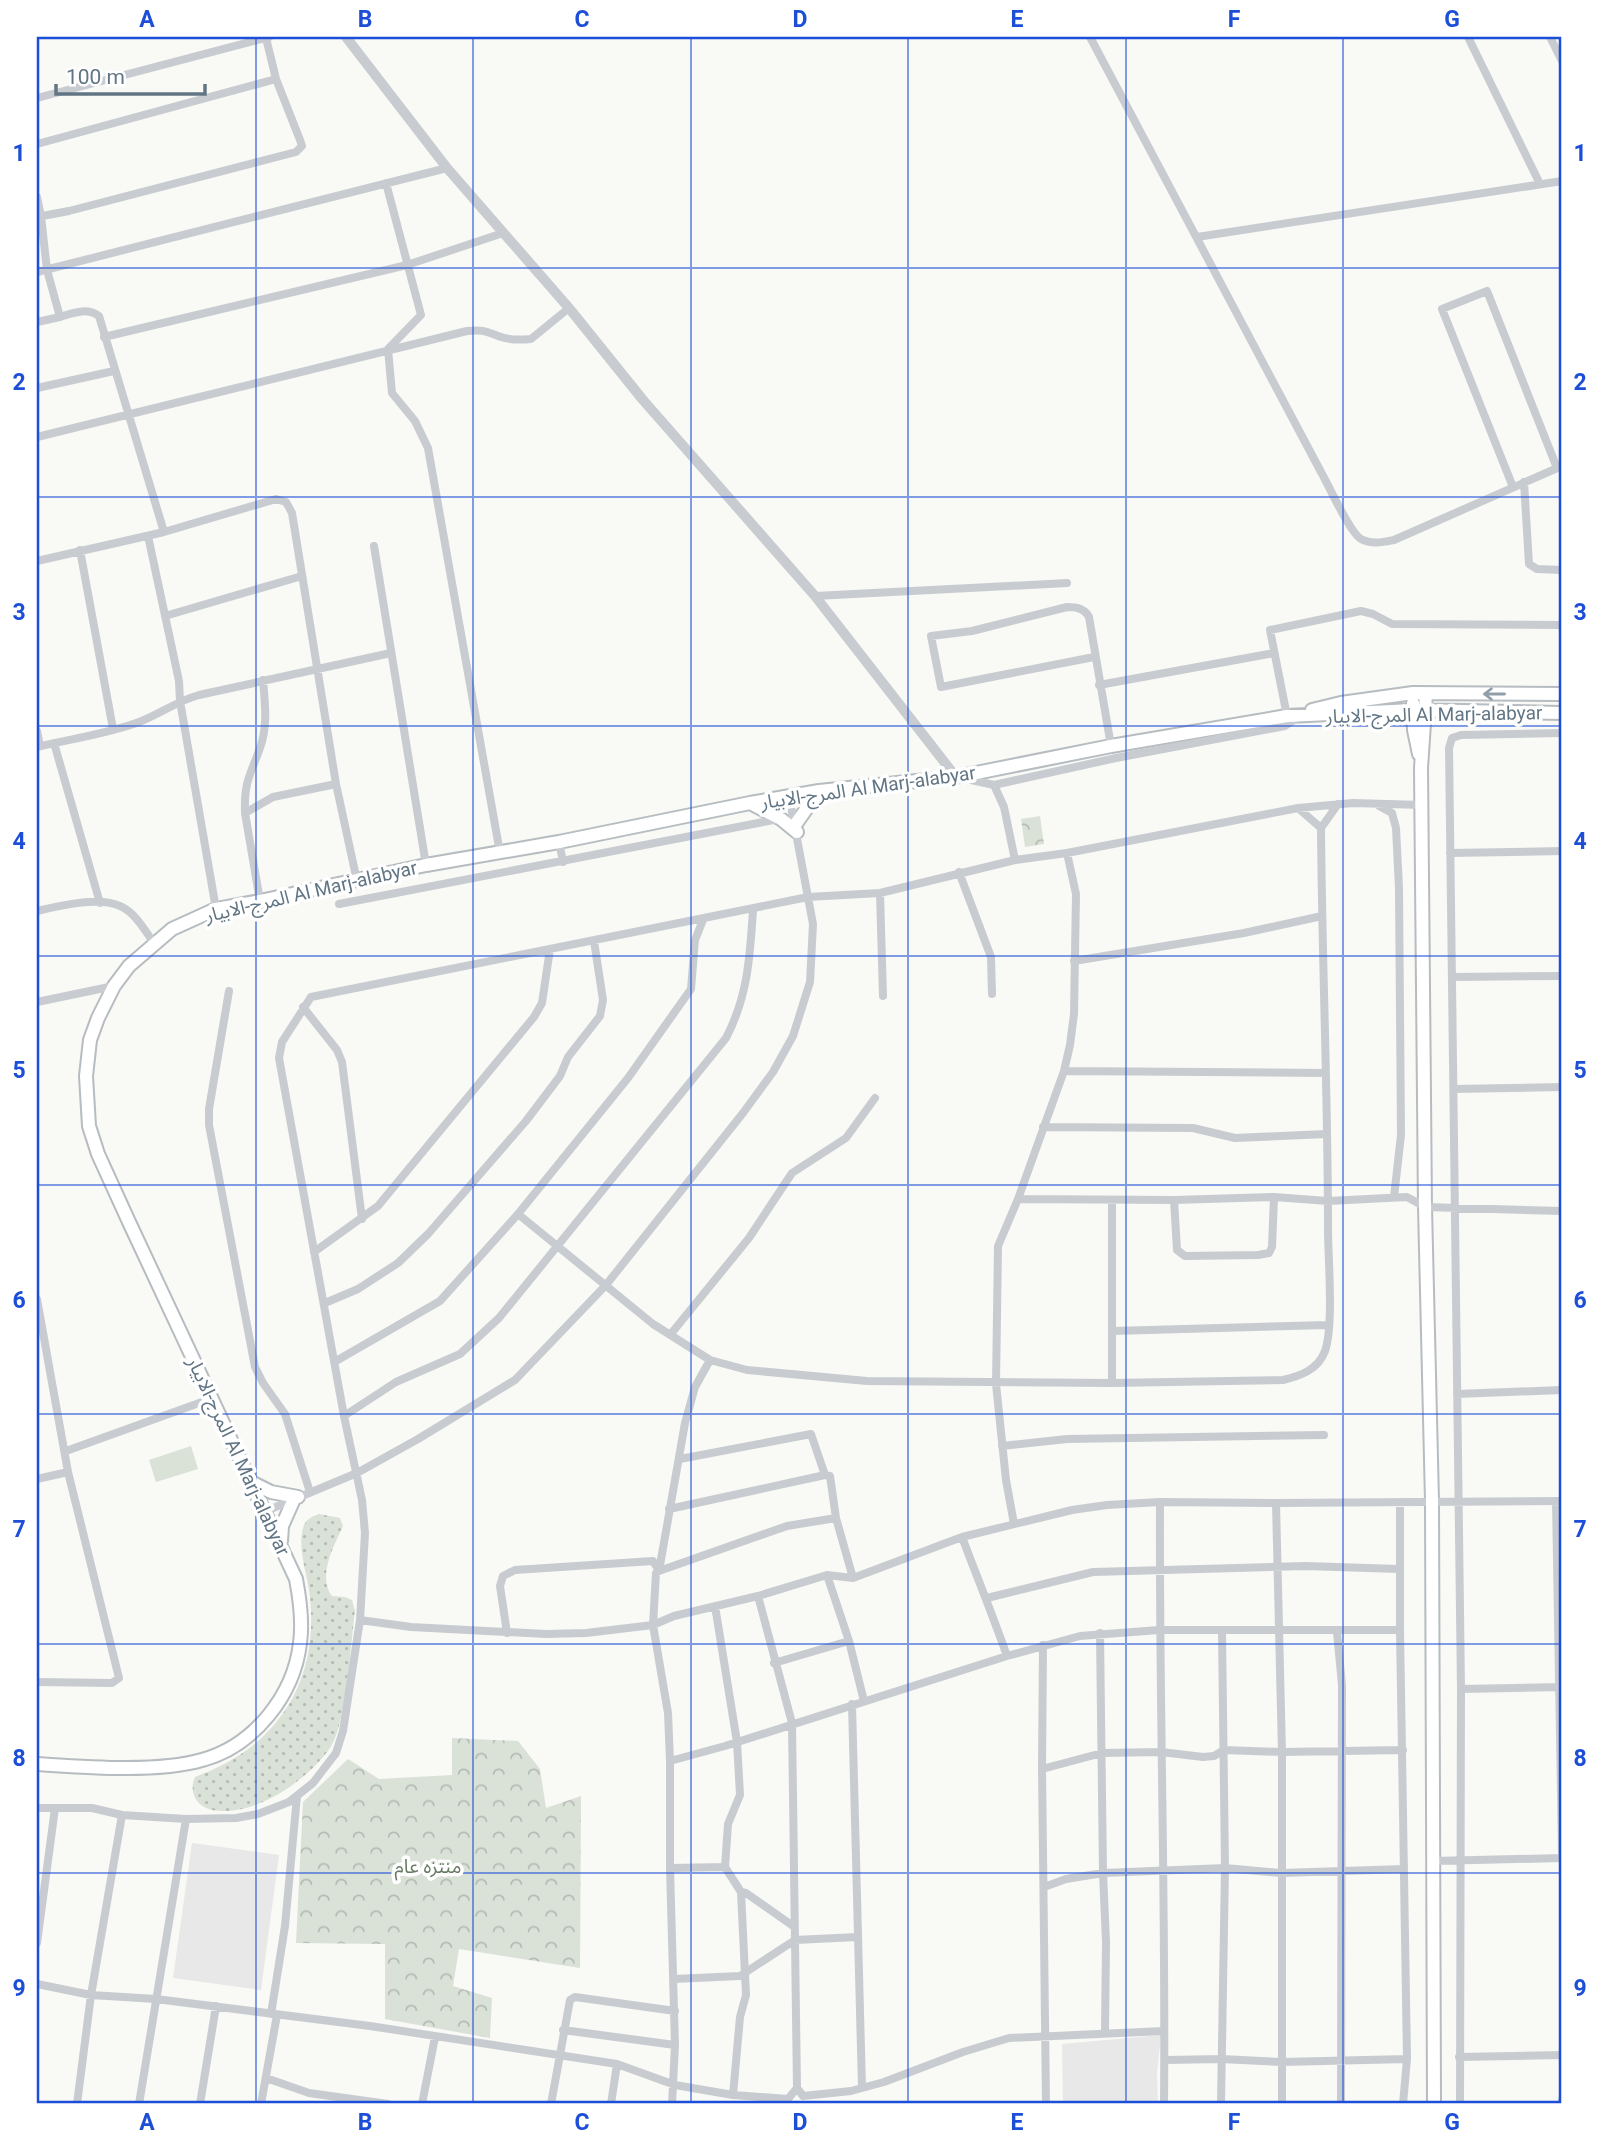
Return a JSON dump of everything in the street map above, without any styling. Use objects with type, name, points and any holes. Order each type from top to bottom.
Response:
[{"type":"main road","name":"المرج-الابيار Al Marj-alabyar","points":[[1303,714],[1314,708],[1420,694],[1562,694]]},
{"type":"main road","points":[[1420,694],[1425,1207],[1432,1501],[1434,2104]]},
{"type":"main road","name":"المرج-الابيار Al Marj-alabyar","points":[[37,1764],[97,1767],[190,1763],[222,1753],[254,1730],[275,1707],[292,1677],[300,1644],[300,1601],[296,1579],[129,1222],[98,1154],[89,1126],[86,1076],[90,1040],[114,986],[129,966],[172,929],[216,909],[426,865],[559,842],[750,803],[819,791],[956,777],[1111,746],[1287,716],[1391,710],[1562,713]]},
{"type":"main road","points":[[1391,710],[1405,718],[1420,734]]},
{"type":"main road","points":[[1420,734],[1433,720],[1448,710]]},
{"type":"main road","points":[[750,803],[796,829],[819,791]]},
{"type":"main road","points":[[253,1483],[269,1492],[301,1496],[282,1526],[281,1545]]},
{"type":"street","points":[[346,37],[447,168],[569,308],[643,400],[815,596],[956,777],[994,785],[1116,758],[1285,726],[1295,722],[1303,714]]},
{"type":"street","points":[[1090,37],[1352,530],[1360,539],[1374,543],[1394,540],[1560,467],[1487,291],[1442,309],[1513,487]]},
{"type":"street","points":[[1468,37],[1540,184]]},
{"type":"street","points":[[1550,37],[1562,61]]},
{"type":"street","points":[[37,98],[267,38],[276,79],[302,146],[296,152],[69,211],[39,216]]},
{"type":"street","points":[[37,144],[276,79]]},
{"type":"street","points":[[37,272],[447,168]]},
{"type":"street","points":[[1197,237],[1562,181]]},
{"type":"street","points":[[386,183],[421,315],[388,349],[392,393],[415,421],[431,459],[500,853]]},
{"type":"street","points":[[37,197],[47,270],[60,317]]},
{"type":"street","points":[[104,337],[407,265],[503,233]]},
{"type":"street","points":[[37,437],[388,349],[479,330],[501,337],[531,339],[569,308]]},
{"type":"street","points":[[37,322],[83,311],[99,316],[164,532]]},
{"type":"street","points":[[37,388],[114,371]]},
{"type":"street","points":[[1524,482],[1529,564],[1537,569],[1562,570]]},
{"type":"street","points":[[37,561],[164,532],[276,499],[289,505],[336,784],[357,880]]},
{"type":"street","points":[[148,536],[179,681],[180,701],[216,909]]},
{"type":"street","points":[[374,546],[426,865]]},
{"type":"street","points":[[80,550],[113,729]]},
{"type":"street","points":[[166,616],[302,576]]},
{"type":"street","points":[[815,596],[1068,583]]},
{"type":"street","points":[[1094,657],[941,687],[931,636],[972,631],[1067,607],[1078,607],[1086,611],[1111,746]]},
{"type":"street","points":[[1287,716],[1270,630],[1361,611],[1392,624],[1562,625]]},
{"type":"street","points":[[37,731],[38,747],[141,721],[180,701],[391,653]]},
{"type":"street","points":[[1099,685],[1274,653]]},
{"type":"street","points":[[260,901],[245,813],[247,776],[261,747],[264,733],[266,713],[263,680]]},
{"type":"street","points":[[1460,2104],[1461,1689],[1449,748],[1452,738],[1461,735],[1562,733]]},
{"type":"street","points":[[54,743],[100,903]]},
{"type":"street","points":[[245,813],[274,797],[336,784]]},
{"type":"street","points":[[994,785],[1004,807],[1015,860]]},
{"type":"street","points":[[266,1511],[356,1473],[507,1386],[522,1374],[606,1285],[773,1072],[793,1037],[810,982],[814,942],[789,796]]},
{"type":"street","points":[[37,1808],[92,1808],[122,1815],[186,1819],[247,1816],[289,1802],[313,1783],[336,1753],[349,1702],[360,1620],[365,1533],[336,1361],[279,1058],[280,1045],[311,997],[808,897],[880,893],[1015,860],[1068,853],[1298,808],[1338,804],[1422,805]]},
{"type":"street","points":[[518,1214],[643,1317],[670,1335],[710,1360],[762,1373],[867,1381],[996,1384],[1283,1380],[1304,1374],[1316,1365],[1325,1352],[1328,1325],[1321,828],[1338,804]]},
{"type":"street","points":[[1376,804],[1392,813],[1396,828],[1401,1135],[1394,1197]]},
{"type":"street","points":[[1298,808],[1321,828]]},
{"type":"street","points":[[339,904],[781,819]]},
{"type":"street","points":[[559,842],[563,862]]},
{"type":"street","points":[[1450,853],[1562,850]]},
{"type":"street","points":[[1014,1524],[996,1384],[998,1246],[1064,1070],[1074,1014],[1076,894],[1068,853]]},
{"type":"street","points":[[959,872],[991,957],[992,994]]},
{"type":"street","points":[[880,893],[883,996]]},
{"type":"street","points":[[37,911],[100,903],[122,906],[154,943]]},
{"type":"street","points":[[344,1416],[396,1382],[449,1360],[469,1348],[499,1318],[556,1245],[643,1142],[726,1038],[733,1024],[748,977],[753,910]]},
{"type":"street","points":[[1074,961],[1244,933],[1322,916]]},
{"type":"street","points":[[336,1361],[440,1301],[518,1214],[628,1078],[691,989],[695,940],[703,919]]},
{"type":"street","points":[[325,1304],[358,1289],[398,1263],[428,1234],[526,1121],[560,1076],[568,1057],[600,1016],[603,1000],[594,940]]},
{"type":"street","points":[[314,1252],[378,1206],[534,1017],[542,1003],[550,948]]},
{"type":"street","points":[[1452,977],[1562,976]]},
{"type":"street","points":[[37,1002],[114,986]]},
{"type":"street","points":[[229,991],[209,1109],[211,1138],[255,1367],[285,1414],[301,1496]]},
{"type":"street","points":[[303,1007],[337,1050],[342,1062],[362,1219]]},
{"type":"street","points":[[1064,1070],[1325,1073]]},
{"type":"street","points":[[1454,1089],[1562,1087]]},
{"type":"street","points":[[670,1335],[749,1238],[792,1173],[846,1138],[875,1098]]},
{"type":"street","points":[[1043,1126],[1193,1128],[1236,1138],[1326,1134]]},
{"type":"street","points":[[1017,1199],[1174,1200],[1274,1197],[1328,1201],[1407,1197],[1425,1207],[1562,1211]]},
{"type":"street","points":[[1174,1200],[1177,1250],[1180,1254],[1258,1255],[1269,1253],[1272,1247],[1274,1197]]},
{"type":"street","points":[[1112,1200],[1112,1384]]},
{"type":"street","points":[[37,1299],[68,1472],[118,1678],[111,1683],[37,1682]]},
{"type":"street","points":[[1113,1331],[1328,1325]]},
{"type":"street","points":[[672,2104],[675,2085],[675,2011],[670,1868],[670,1761],[668,1713],[653,1625],[656,1573],[659,1571],[685,1423],[695,1387],[710,1360]]},
{"type":"street","points":[[1457,1394],[1562,1390]]},
{"type":"street","points":[[66,1451],[213,1398]]},
{"type":"street","points":[[680,1459],[811,1434],[825,1475]]},
{"type":"street","points":[[1002,1447],[1067,1440],[1324,1435]]},
{"type":"street","points":[[37,1479],[68,1472]]},
{"type":"street","points":[[669,1509],[830,1476],[836,1518],[853,1578]]},
{"type":"street","points":[[360,1620],[411,1627],[507,1633],[586,1633],[653,1625],[674,1616],[758,1596],[827,1575],[853,1578],[962,1537],[1072,1510],[1160,1502],[1559,1501],[1562,1856],[1433,1861]]},
{"type":"street","points":[[1160,1502],[1161,1752],[1165,1872],[1164,2104]]},
{"type":"street","points":[[1400,1502],[1407,2059],[1403,2104]]},
{"type":"street","points":[[1276,1503],[1282,1752],[1282,2104]]},
{"type":"street","points":[[659,1571],[787,1526],[836,1518]]},
{"type":"street","points":[[962,1537],[1007,1656]]},
{"type":"street","points":[[507,1633],[500,1586],[503,1576],[515,1570],[653,1561],[659,1571]]},
{"type":"street","points":[[987,1598],[1093,1572],[1160,1571],[1167,1568],[1399,1569]]},
{"type":"street","points":[[827,1575],[849,1641],[864,1701]]},
{"type":"street","points":[[758,1596],[792,1723],[797,2088],[803,2096],[828,2095],[862,2088],[1009,2038],[1164,2031]]},
{"type":"street","points":[[715,1606],[737,1742],[740,1795],[729,1824],[725,1867],[741,1892],[746,1974],[733,2095]]},
{"type":"street","points":[[670,1761],[1043,1645],[1100,1633],[1160,1630],[1400,1630]]},
{"type":"street","points":[[1222,1631],[1225,1868],[1222,2104]]},
{"type":"street","points":[[1337,1632],[1342,1685],[1341,2104]]},
{"type":"street","points":[[1100,1633],[1102,1873],[1106,1942],[1105,2032]]},
{"type":"street","points":[[775,1662],[849,1641]]},
{"type":"street","points":[[1043,1645],[1046,2104]]},
{"type":"street","points":[[1461,1689],[1559,1687]]},
{"type":"street","points":[[852,1704],[862,2088]]},
{"type":"street","points":[[1042,1769],[1102,1753],[1161,1752],[1203,1758],[1224,1750],[1404,1751]]},
{"type":"street","points":[[261,2104],[285,1926],[297,1796]]},
{"type":"street","points":[[37,1943],[41,1874],[55,1808]]},
{"type":"street","points":[[77,2104],[122,1815]]},
{"type":"street","points":[[139,2104],[186,1819]]},
{"type":"street","points":[[670,1868],[725,1867]]},
{"type":"street","points":[[1044,1887],[1066,1879],[1102,1873],[1225,1868],[1281,1873],[1404,1869]]},
{"type":"street","points":[[741,1892],[793,1926]]},
{"type":"street","points":[[674,1979],[740,1976],[795,1940],[857,1937]]},
{"type":"street","points":[[37,1984],[92,1995],[216,2006],[617,2064],[675,2085],[733,2095],[788,2099],[797,2088]]},
{"type":"street","points":[[551,2104],[568,2002],[575,1997],[675,2011]]},
{"type":"street","points":[[200,2104],[216,2006]]},
{"type":"street","points":[[563,2030],[675,2045]]},
{"type":"street","points":[[422,2104],[435,2037]]},
{"type":"street","points":[[1459,2057],[1562,2055]]},
{"type":"street","points":[[1165,2060],[1282,2062],[1407,2059]]},
{"type":"street","points":[[611,2104],[617,2064]]},
{"type":"street","points":[[266,2078],[309,2093],[388,2104]]},
{"type":"shaded area","points":[[192,1843],[279,1855],[261,1990],[173,1978]]},
{"type":"shaded area","points":[[1161,2035],[1157,2073],[1158,2104],[1063,2104],[1062,2044]]},
{"type":"green space","points":[[1040,816],[1044,844],[1025,847],[1021,819]]},
{"type":"green space","points":[[191,1446],[198,1469],[156,1482],[149,1460]]},
{"type":"green space","points":[[319,1514],[340,1518],[343,1526],[328,1561],[326,1579],[332,1596],[352,1600],[355,1611],[344,1703],[336,1737],[310,1770],[271,1798],[242,1809],[208,1809],[194,1796],[195,1777],[224,1765],[248,1749],[269,1730],[286,1709],[299,1685],[307,1658],[311,1629],[310,1597],[301,1536],[305,1523]]},
{"type":"green space","name":"منتزه عام","points":[[452,1738],[518,1741],[540,1769],[546,1808],[581,1796],[580,1968],[459,1949],[453,1986],[492,1998],[490,2038],[385,2019],[385,1944],[296,1943],[303,1802],[348,1759],[379,1779],[452,1775]]}]
